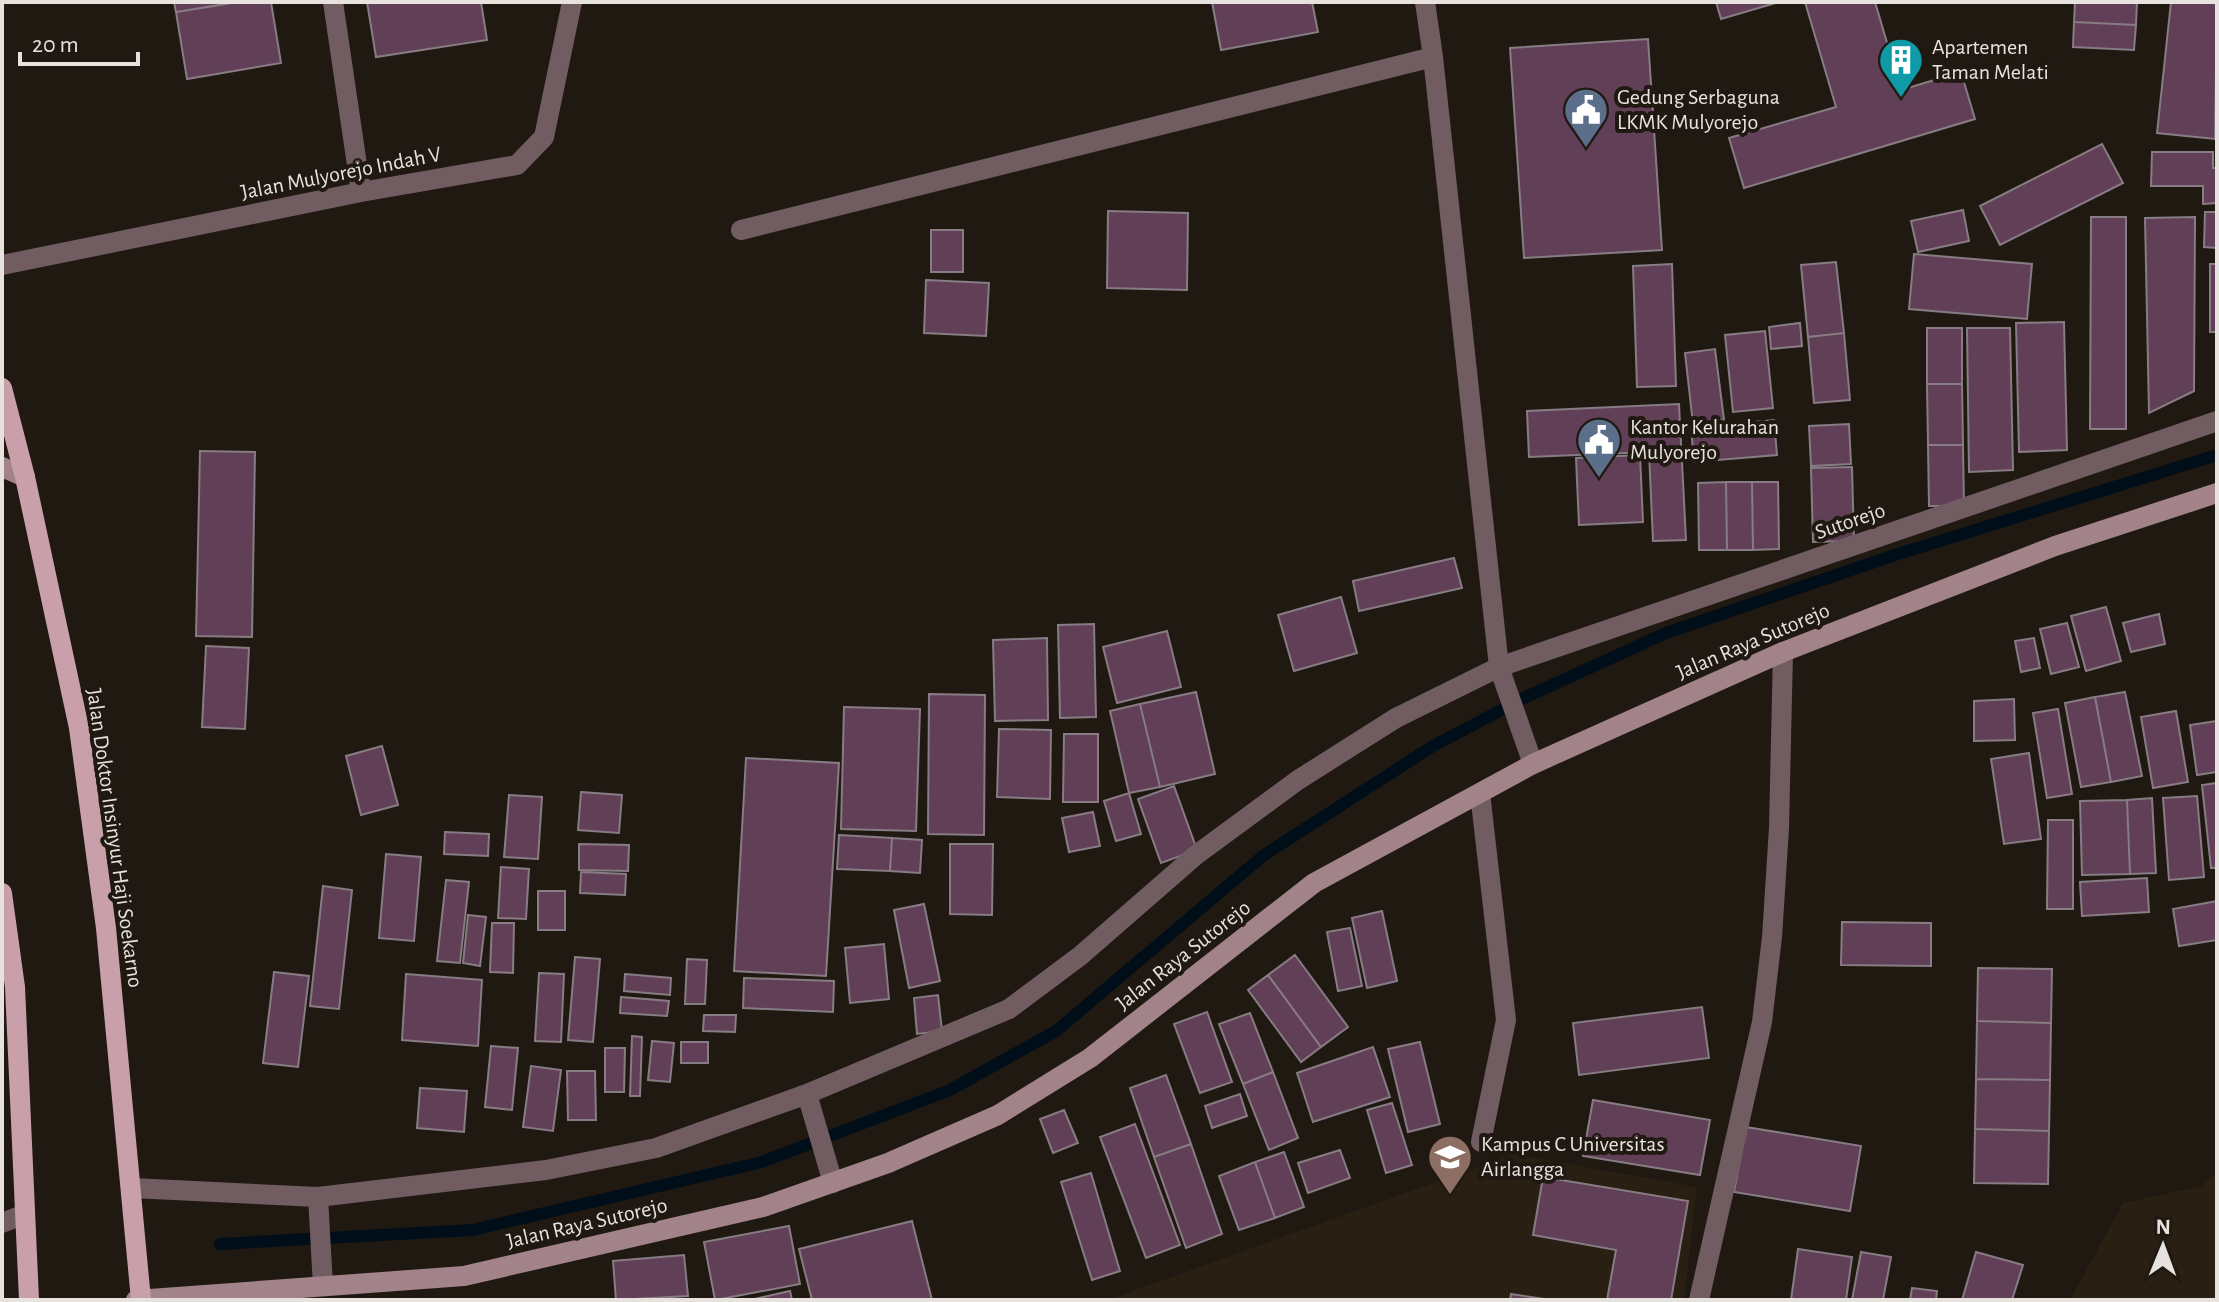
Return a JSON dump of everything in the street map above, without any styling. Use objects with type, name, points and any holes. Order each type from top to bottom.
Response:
[{"type":"main road","name":"Jalan Doktor Insinyur Haji Soekarno","points":[[2,388],[25,477],[79,728],[106,928],[140,1273],[139,1300]]},
{"type":"main road","points":[[2,467],[25,477]]},
{"type":"main road","name":"Jalan Raya Sutorejo","points":[[139,1300],[321,1276],[464,1276],[763,1207],[888,1163],[998,1115],[1090,1058],[1314,883],[1533,764],[1783,652],[2055,546],[2217,493]]},
{"type":"main road","points":[[2,893],[15,987],[29,1295]]},
{"type":"street","points":[[333,2],[361,192]]},
{"type":"street","name":"Jalan Mulyorejo Indah V","points":[[2,265],[361,192],[517,165],[544,137],[572,2]]},
{"type":"street","points":[[1425,2],[1502,675],[1533,764]]},
{"type":"street","points":[[741,230],[1433,57]]},
{"type":"street","name":"Sutorejo","points":[[132,1188],[318,1203],[546,1170],[656,1148],[807,1094],[1009,1009],[1080,956],[1196,855],[1298,780],[1396,718],[1502,675],[2217,421]]},
{"type":"street","points":[[1699,1300],[1762,1022],[1772,937],[1779,828],[1783,652]]},
{"type":"street","points":[[1480,793],[1506,1020],[1481,1142]]},
{"type":"street","points":[[807,1094],[833,1183]]},
{"type":"street","points":[[318,1203],[321,1276]]},
{"type":"street","points":[[2,1223],[25,1214]]},
{"type":"shaded area","points":[[1514,1154],[1697,1187],[1684,1300],[1113,1300],[1113,1298]]},
{"type":"shaded area","points":[[2217,1172],[2217,1300],[2070,1300],[2123,1203],[2202,1186]]},
{"type":"building","points":[[174,2],[238,2],[176,12]]},
{"type":"building","points":[[238,2],[271,2],[281,63],[187,79],[176,12]]},
{"type":"building","points":[[367,2],[481,2],[487,40],[376,57]]},
{"type":"building","points":[[1212,2],[1312,2],[1318,32],[1221,50]]},
{"type":"building","points":[[1716,2],[1779,2],[1721,19]]},
{"type":"building","name":"Apartemen Taman Melati","points":[[1805,2],[1875,2],[1901,90],[1961,72],[1975,119],[1744,188],[1729,138],[1836,107]]},
{"type":"building","points":[[2075,2],[2137,2],[2136,25],[2074,22]]},
{"type":"building","points":[[2171,2],[2217,2],[2215,139],[2157,133]]},
{"type":"building","points":[[2074,22],[2136,25],[2134,50],[2073,47]]},
{"type":"building","name":"Gedung Serbaguna LKMK Mulyorejo","points":[[1648,39],[1662,250],[1524,258],[1510,48]]},
{"type":"building","points":[[2102,144],[2123,183],[2000,245],[1980,206]]},
{"type":"building","points":[[2152,152],[2213,152],[2213,168],[2217,168],[2217,203],[2203,204],[2203,186],[2151,186]]},
{"type":"building","points":[[1963,210],[1969,241],[1918,252],[1911,221]]},
{"type":"building","points":[[1108,211],[1188,213],[1187,290],[1107,288]]},
{"type":"building","points":[[2205,212],[2217,212],[2217,248],[2204,247]]},
{"type":"building","points":[[2091,217],[2126,217],[2126,429],[2090,429]]},
{"type":"building","points":[[2195,217],[2194,391],[2149,413],[2145,218]]},
{"type":"building","points":[[931,230],[963,230],[963,272],[931,272]]},
{"type":"building","points":[[1914,254],[2032,264],[2027,319],[1909,309]]},
{"type":"building","points":[[1836,262],[1844,333],[1808,337],[1801,265]]},
{"type":"building","points":[[1672,264],[1676,386],[1637,387],[1633,266]]},
{"type":"building","points":[[2210,264],[2217,264],[2217,332],[2210,332]]},
{"type":"building","points":[[926,280],[989,283],[986,336],[924,333]]},
{"type":"building","points":[[2064,322],[2067,450],[2019,452],[2016,323]]},
{"type":"building","points":[[1800,323],[1802,346],[1771,349],[1769,327]]},
{"type":"building","points":[[1927,328],[1962,328],[1962,384],[1927,384]]},
{"type":"building","points":[[1967,328],[2010,328],[2013,470],[1969,472]]},
{"type":"building","points":[[1765,331],[1773,408],[1733,412],[1725,335]]},
{"type":"building","points":[[1844,333],[1850,400],[1814,403],[1808,337]]},
{"type":"building","points":[[1715,349],[1724,420],[1693,424],[1685,353]]},
{"type":"building","points":[[1927,384],[1962,384],[1963,445],[1928,445]]},
{"type":"building","points":[[1679,404],[1686,540],[1653,541],[1649,452],[1529,457],[1527,411]]},
{"type":"building","points":[[1774,420],[1777,455],[1694,462],[1691,428]]},
{"type":"building","points":[[1849,424],[1851,464],[1811,466],[1809,426]]},
{"type":"building","points":[[1928,445],[1963,445],[1964,506],[1929,506]]},
{"type":"building","points":[[200,451],[255,452],[252,637],[196,636]]},
{"type":"building","points":[[1640,455],[1643,522],[1579,525],[1576,458]]},
{"type":"building","points":[[1852,467],[1854,541],[1813,542],[1811,468]]},
{"type":"building","points":[[1726,482],[1752,482],[1753,550],[1727,550]]},
{"type":"building","points":[[1726,482],[1727,550],[1699,550],[1698,483]]},
{"type":"building","points":[[1752,482],[1778,482],[1779,549],[1753,550]]},
{"type":"building","points":[[1454,558],[1462,588],[1359,611],[1353,581]]},
{"type":"building","points":[[1341,597],[1357,653],[1294,671],[1278,615]]},
{"type":"building","points":[[2106,607],[2121,661],[2086,671],[2071,616]]},
{"type":"building","points":[[2159,614],[2165,644],[2131,652],[2123,623]]},
{"type":"building","points":[[2067,623],[2079,667],[2051,674],[2040,629]]},
{"type":"building","points":[[1094,624],[1096,717],[1060,718],[1058,625]]},
{"type":"building","points":[[1167,631],[1181,687],[1117,703],[1103,647]]},
{"type":"building","points":[[1047,638],[1048,720],[995,721],[993,640]]},
{"type":"building","points":[[2034,638],[2040,668],[2021,672],[2015,641]]},
{"type":"building","points":[[206,646],[249,648],[245,729],[202,727]]},
{"type":"building","points":[[1196,692],[1215,774],[1160,787],[1140,704]]},
{"type":"building","points":[[2125,692],[2142,776],[2111,782],[2095,697]]},
{"type":"building","points":[[929,694],[985,695],[984,835],[928,834]]},
{"type":"building","points":[[2095,697],[2111,782],[2081,787],[2065,703]]},
{"type":"building","points":[[2014,699],[2015,740],[1974,741],[1974,701]]},
{"type":"building","points":[[1140,704],[1160,787],[1129,793],[1110,711]]},
{"type":"building","points":[[844,707],[920,709],[916,831],[841,829]]},
{"type":"building","points":[[2058,709],[2072,794],[2047,798],[2033,713]]},
{"type":"building","points":[[2176,711],[2188,782],[2153,788],[2141,717]]},
{"type":"building","points":[[2217,721],[2217,772],[2197,775],[2190,725]]},
{"type":"building","points":[[999,729],[1051,730],[1050,799],[997,797]]},
{"type":"building","points":[[1064,734],[1098,734],[1098,802],[1063,802]]},
{"type":"building","points":[[382,746],[398,805],[361,815],[346,756]]},
{"type":"building","points":[[2029,753],[2041,839],[2004,844],[1991,759]]},
{"type":"building","points":[[746,758],[839,763],[826,976],[734,971]]},
{"type":"building","points":[[2217,783],[2217,868],[2211,868],[2202,785]]},
{"type":"building","points":[[1174,786],[1197,850],[1161,863],[1138,799]]},
{"type":"building","points":[[581,792],[622,795],[619,833],[578,830]]},
{"type":"building","points":[[1129,793],[1141,834],[1116,841],[1104,801]]},
{"type":"building","points":[[509,795],[542,797],[538,859],[504,857]]},
{"type":"building","points":[[2197,796],[2204,877],[2169,880],[2163,798]]},
{"type":"building","points":[[2152,798],[2156,873],[2130,874],[2127,800]]},
{"type":"building","points":[[2127,800],[2130,874],[2082,875],[2080,801]]},
{"type":"building","points":[[1093,812],[1100,846],[1069,852],[1062,818]]},
{"type":"building","points":[[2048,820],[2073,820],[2073,909],[2047,909]]},
{"type":"building","points":[[445,832],[489,834],[488,856],[444,854]]},
{"type":"building","points":[[839,835],[892,838],[890,871],[837,869]]},
{"type":"building","points":[[892,838],[922,840],[920,873],[890,871]]},
{"type":"building","points":[[579,844],[629,845],[628,871],[579,870]]},
{"type":"building","points":[[950,844],[993,844],[992,915],[950,914]]},
{"type":"building","points":[[386,854],[421,857],[414,941],[379,938]]},
{"type":"building","points":[[501,867],[529,869],[526,919],[498,918]]},
{"type":"building","points":[[581,872],[626,874],[625,895],[580,893]]},
{"type":"building","points":[[2147,878],[2149,912],[2082,916],[2080,882]]},
{"type":"building","points":[[446,880],[469,882],[460,963],[437,961]]},
{"type":"building","points":[[323,886],[352,890],[339,1009],[310,1006]]},
{"type":"building","points":[[538,891],[565,891],[565,930],[538,930]]},
{"type":"building","points":[[2217,901],[2217,940],[2179,946],[2173,909]]},
{"type":"building","points":[[924,904],[940,981],[909,988],[894,910]]},
{"type":"building","points":[[1382,911],[1397,981],[1367,988],[1352,918]]},
{"type":"building","points":[[468,915],[486,917],[480,966],[463,963]]},
{"type":"building","points":[[1842,922],[1931,923],[1931,966],[1841,965]]},
{"type":"building","points":[[492,923],[514,923],[513,973],[490,972]]},
{"type":"building","points":[[1350,928],[1362,986],[1338,991],[1327,932]]},
{"type":"building","points":[[884,944],[889,999],[850,1003],[845,948]]},
{"type":"building","points":[[1295,955],[1348,1027],[1321,1047],[1268,975]]},
{"type":"building","points":[[575,957],[600,959],[593,1042],[568,1040]]},
{"type":"building","points":[[687,959],[707,960],[705,1004],[685,1004]]},
{"type":"building","points":[[1978,968],[2052,969],[2051,1023],[1977,1021]]},
{"type":"building","points":[[274,972],[309,976],[298,1067],[263,1063]]},
{"type":"building","points":[[539,973],[564,974],[561,1042],[535,1041]]},
{"type":"building","points":[[406,974],[482,980],[478,1046],[402,1040]]},
{"type":"building","points":[[625,974],[671,978],[670,995],[624,991]]},
{"type":"building","points":[[1268,975],[1321,1047],[1301,1062],[1248,990]]},
{"type":"building","points":[[744,978],[834,981],[833,1012],[743,1008]]},
{"type":"building","points":[[938,995],[942,1031],[917,1034],[914,998]]},
{"type":"building","points":[[621,997],[669,1001],[667,1016],[620,1013]]},
{"type":"building","points":[[1702,1007],[1709,1058],[1579,1075],[1573,1023]]},
{"type":"building","points":[[1207,1012],[1232,1082],[1200,1093],[1174,1024]]},
{"type":"building","points":[[1250,1013],[1273,1072],[1243,1084],[1219,1024]]},
{"type":"building","points":[[704,1015],[736,1015],[735,1032],[703,1031]]},
{"type":"building","points":[[1977,1021],[2051,1023],[2050,1080],[1976,1079]]},
{"type":"building","points":[[632,1036],[642,1037],[640,1096],[630,1096]]},
{"type":"building","points":[[652,1041],[674,1043],[670,1082],[648,1080]]},
{"type":"building","points":[[681,1042],[708,1042],[708,1063],[681,1063]]},
{"type":"building","points":[[1420,1042],[1440,1124],[1408,1132],[1388,1049]]},
{"type":"building","points":[[491,1046],[518,1048],[512,1110],[485,1107]]},
{"type":"building","points":[[1373,1047],[1390,1097],[1313,1122],[1297,1073]]},
{"type":"building","points":[[605,1048],[625,1048],[624,1092],[605,1092]]},
{"type":"building","points":[[531,1066],[561,1070],[553,1131],[523,1127]]},
{"type":"building","points":[[567,1071],[595,1071],[596,1120],[568,1120]]},
{"type":"building","points":[[1273,1072],[1298,1138],[1269,1150],[1243,1084]]},
{"type":"building","points":[[1166,1075],[1191,1144],[1154,1157],[1130,1088]]},
{"type":"building","points":[[1976,1079],[2050,1080],[2049,1131],[1975,1129]]},
{"type":"building","points":[[420,1088],[467,1091],[464,1132],[417,1128]]},
{"type":"building","points":[[1240,1094],[1247,1116],[1212,1128],[1205,1106]]},
{"type":"building","points":[[1593,1100],[1710,1120],[1700,1175],[1583,1156]]},
{"type":"building","points":[[1392,1103],[1412,1165],[1386,1173],[1367,1110]]},
{"type":"building","points":[[1064,1110],[1078,1143],[1053,1153],[1040,1119]]},
{"type":"building","points":[[1135,1124],[1180,1245],[1146,1258],[1100,1137]]},
{"type":"building","points":[[1746,1127],[1861,1146],[1850,1211],[1734,1192]]},
{"type":"building","points":[[1975,1129],[2049,1131],[2048,1184],[1974,1183]]},
{"type":"building","points":[[1191,1144],[1222,1234],[1186,1248],[1154,1157]]},
{"type":"building","points":[[1340,1150],[1350,1178],[1308,1193],[1298,1163]]},
{"type":"building","points":[[1284,1152],[1304,1207],[1275,1218],[1255,1162]]},
{"type":"building","points":[[1255,1162],[1275,1218],[1239,1230],[1219,1176]]},
{"type":"building","points":[[1091,1173],[1120,1271],[1092,1280],[1061,1182]]},
{"type":"building","points":[[1543,1177],[1688,1201],[1671,1300],[1607,1300],[1616,1250],[1533,1235]]},
{"type":"building","points":[[912,1221],[932,1300],[812,1300],[799,1249]]},
{"type":"building","points":[[789,1226],[800,1284],[715,1300],[704,1242]]},
{"type":"building","points":[[1798,1249],[1852,1257],[1846,1300],[1791,1300]]},
{"type":"building","points":[[1861,1252],[1891,1257],[1883,1300],[1852,1300]]},
{"type":"building","points":[[1976,1252],[2023,1265],[2012,1300],[1962,1300]]},
{"type":"building","points":[[684,1255],[688,1296],[616,1300],[613,1261]]},
{"type":"building","points":[[1912,1288],[1937,1291],[1936,1300],[1910,1300]]},
{"type":"building","points":[[790,1291],[792,1300],[750,1300]]},
{"type":"building","points":[[1511,1294],[1551,1300],[1510,1300]]},
{"type":"waterway","points":[[220,1244],[472,1230],[762,1162],[950,1090],[1056,1031],[1264,855],[1433,746],[1526,697],[1666,633],[1895,555],[2217,455]]},
{"type":"place","name":"Apartemen Taman Melati","points":[[1901,99]]},
{"type":"place","name":"Gedung Serbaguna LKMK Mulyorejo","points":[[1586,149]]},
{"type":"place","name":"Kantor Kelurahan Mulyorejo","points":[[1599,479]]},
{"type":"place","name":"Kampus C Universitas Airlangga","points":[[1450,1196]]}]
